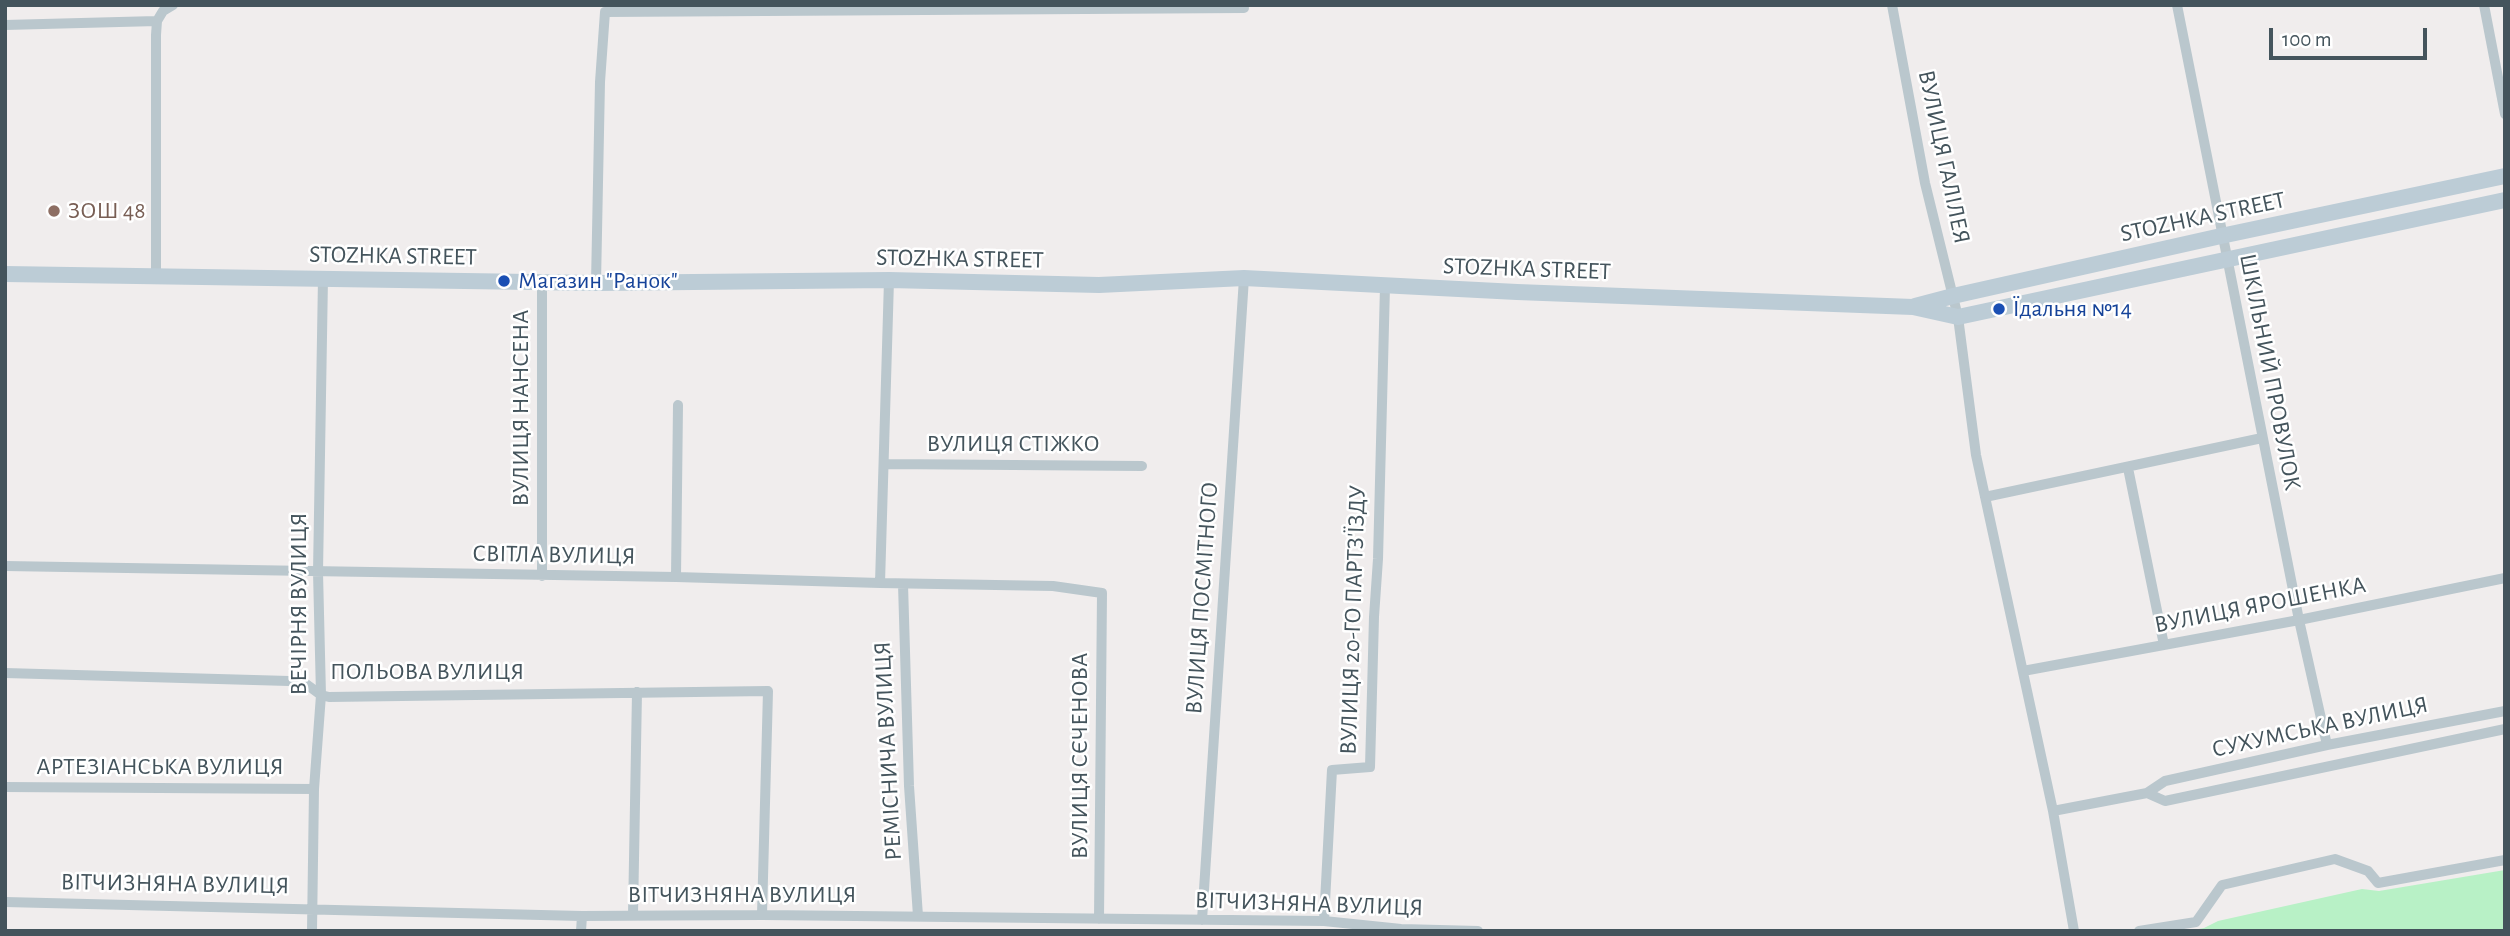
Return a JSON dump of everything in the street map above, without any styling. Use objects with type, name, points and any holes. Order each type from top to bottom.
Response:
[{"type":"street","points":[[156,275],[156,35],[157,21],[163,11],[173,5]]},
{"type":"street","name":"ВУЛИЦЯ ГАЛІЛЕЯ","points":[[1892,5],[1925,183],[1958,317],[1976,455],[2053,811],[2074,931]]},
{"type":"street","name":"ШКІЛЬНИЙ ПРОВУЛОК","points":[[2177,5],[2221,236],[2327,745]]},
{"type":"street","points":[[2484,5],[2505,114]]},
{"type":"street","points":[[596,283],[600,82],[605,12],[1244,8]]},
{"type":"street","points":[[5,25],[157,21]]},
{"type":"street","name":"STOZHKA STREET","points":[[1913,307],[2221,236],[2505,176]]},
{"type":"street","name":"STOZHKA STREET","points":[[5,274],[596,283],[889,280],[1099,285],[1244,278],[1913,307],[1958,317],[2505,200]]},
{"type":"street","name":"ВЕЧІРНЯ ВУЛИЦЯ","points":[[312,931],[314,789],[321,695],[318,572],[323,278]]},
{"type":"street","name":"ВУЛИЦЯ ПОСМІТНОГО","points":[[1202,920],[1244,278]]},
{"type":"street","points":[[880,583],[889,280]]},
{"type":"street","name":"ВУЛИЦЯ НАНСЕНА","points":[[542,282],[542,576]]},
{"type":"street","name":"ВУЛИЦЯ 20-ГО ПАРТЗ'ЇЗДУ","points":[[1324,921],[1332,770],[1370,767],[1385,286]]},
{"type":"street","points":[[676,577],[678,405]]},
{"type":"street","points":[[1985,496],[2262,438]]},
{"type":"street","name":"ВУЛИЦЯ СТІЖКО","points":[[885,464],[1142,466]]},
{"type":"street","points":[[2128,468],[2164,645]]},
{"type":"street","name":"СВІТЛА ВУЛИЦЯ","points":[[5,566],[1053,586],[1102,593]]},
{"type":"street","name":"ВУЛИЦЯ ЯРОШЕНКА","points":[[2023,671],[2299,620],[2505,578]]},
{"type":"street","name":"РЕМІСНИЧА ВУЛИЦЯ","points":[[903,584],[909,786],[918,916]]},
{"type":"street","name":"ВУЛИЦЯ СЄЧЕНОВА","points":[[1099,919],[1102,593]]},
{"type":"street","name":"ПОЛЬОВА ВУЛИЦЯ","points":[[5,673],[289,681],[306,684],[321,695],[329,697],[768,691],[762,915]]},
{"type":"street","points":[[633,915],[637,692]]},
{"type":"street","name":"СУХУМСЬКА ВУЛИЦЯ","points":[[2053,811],[2147,793],[2165,781],[2327,745],[2505,710]]},
{"type":"street","name":"СУХУМСЬКА ВУЛИЦЯ","points":[[2147,793],[2165,801],[2505,729]]},
{"type":"street","name":"АРТЕЗІАНСЬКА ВУЛИЦЯ","points":[[5,787],[314,789]]},
{"type":"street","points":[[2139,931],[2196,922],[2222,885],[2335,859],[2368,871],[2378,883],[2505,860]]},
{"type":"street","name":"ВІТЧИЗНЯНА ВУЛИЦЯ","points":[[5,902],[582,916],[918,916],[1324,921],[1401,929],[1478,931]]},
{"type":"street","points":[[581,931],[582,916]]},
{"type":"green space","points":[[2505,870],[2505,931],[2188,931],[2204,928],[2218,921],[2362,889],[2379,891]]},
{"type":"place","name":"ЗОШ 48","points":[[54,211]]},
{"type":"place","name":"Магазин \"Ранок\"","points":[[504,281]]},
{"type":"place","name":"Їдальня №14","points":[[1999,309]]}]
